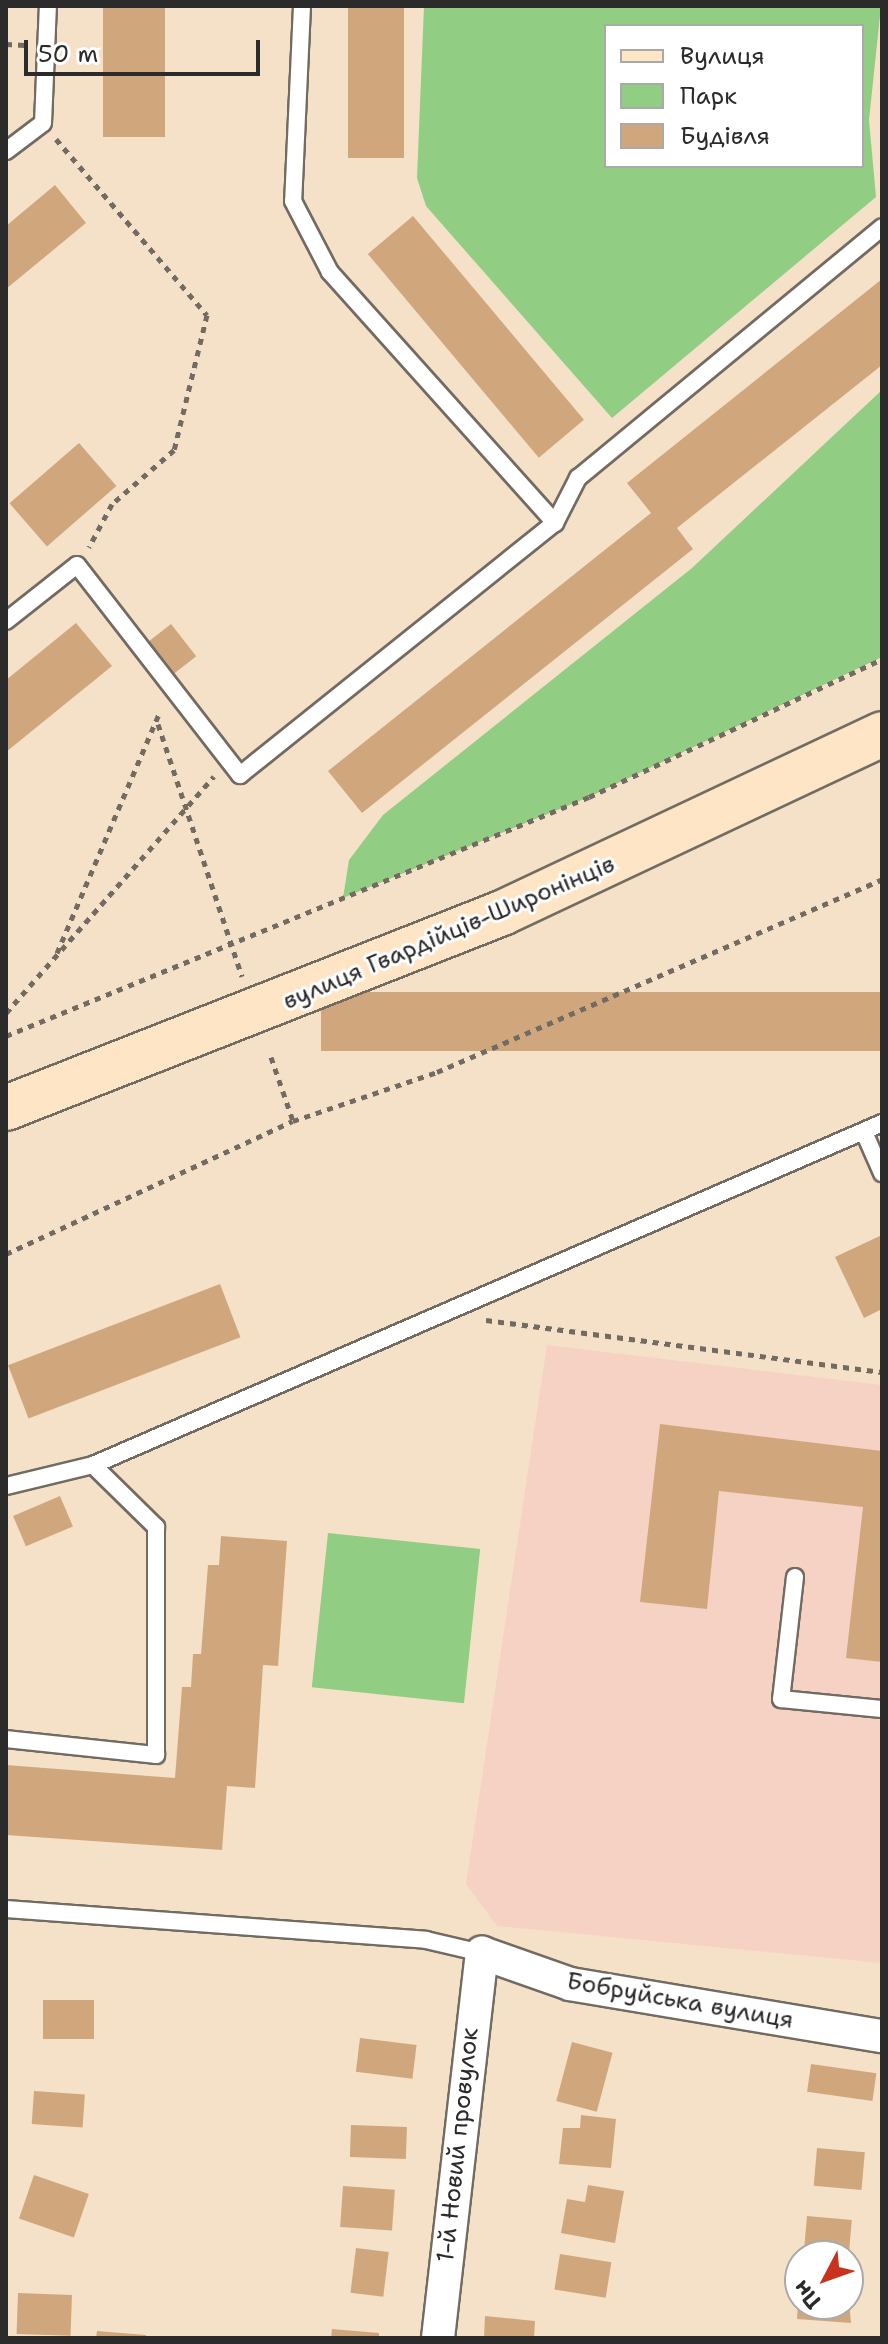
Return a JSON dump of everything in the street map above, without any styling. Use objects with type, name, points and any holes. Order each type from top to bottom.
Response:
[{"type":"main road","name":"вулиця Гвардійців-Широнінців","points":[[6,1108],[502,913],[882,734]]},
{"type":"street","name":"Бобруйська вулиця","points":[[482,1953],[570,1984],[882,2036]]},
{"type":"street","name":"1-й Новий провулок","points":[[438,2338],[482,1953]]},
{"type":"lane","points":[[6,151],[43,123],[48,6]]},
{"type":"lane","points":[[302,6],[293,201],[330,272],[555,523]]},
{"type":"lane","points":[[7,618],[77,565],[240,775],[555,523],[578,478],[882,227]]},
{"type":"lane","points":[[6,1486],[93,1465],[882,1123]]},
{"type":"lane","points":[[864,1132],[882,1173]]},
{"type":"lane","points":[[6,1739],[156,1755],[156,1527],[93,1465]]},
{"type":"lane","points":[[795,1577],[781,1699],[882,1709]]},
{"type":"lane","points":[[6,1909],[426,1940],[482,1953]]},
{"type":"path","points":[[43,123],[207,315],[174,450],[112,504],[105,521]]},
{"type":"path","points":[[6,1036],[589,797],[882,659]]},
{"type":"path","points":[[55,957],[157,723],[167,681]]},
{"type":"path","points":[[157,723],[188,806],[243,977]]},
{"type":"path","points":[[6,1013],[229,760]]},
{"type":"path","points":[[6,1254],[293,1121],[437,1072],[882,879]]},
{"type":"path","points":[[271,1057],[293,1121]]},
{"type":"path","points":[[440,1314],[882,1372]]},
{"type":"shaded area","points":[[547,1345],[882,1385],[882,1963],[497,1926],[466,1884]]},
{"type":"green space","points":[[424,6],[881,6],[869,120],[876,197],[612,418],[426,206],[417,178]]},
{"type":"green space","points":[[882,390],[882,657],[589,797],[343,898],[349,860],[383,815],[692,568]]},
{"type":"green space","points":[[328,1533],[480,1549],[464,1703],[312,1687]]},
{"type":"building","points":[[103,6],[165,6],[165,137],[103,137]]},
{"type":"building","points":[[348,6],[404,6],[404,158],[348,158]]},
{"type":"building","points":[[55,185],[86,223],[6,289],[6,226]]},
{"type":"building","points":[[413,216],[584,420],[539,458],[368,254]]},
{"type":"building","points":[[882,279],[882,365],[677,528],[693,549],[362,813],[328,771],[651,513],[627,483]]},
{"type":"building","points":[[79,443],[116,486],[47,546],[10,503]]},
{"type":"building","points":[[76,623],[112,666],[6,752],[6,680]]},
{"type":"building","points":[[171,624],[196,656],[174,674],[149,641]]},
{"type":"building","points":[[321,992],[882,992],[882,1051],[321,1051]]},
{"type":"building","points":[[882,1235],[882,1309],[864,1318],[835,1257]]},
{"type":"building","points":[[220,1284],[240,1337],[29,1419],[8,1365]]},
{"type":"building","points":[[660,1424],[882,1451],[882,1662],[846,1658],[863,1507],[719,1491],[707,1609],[640,1602]]},
{"type":"building","points":[[60,1496],[73,1526],[26,1546],[13,1516]]},
{"type":"building","points":[[221,1536],[287,1541],[278,1666],[263,1665],[255,1788],[227,1786],[222,1850],[6,1835],[6,1765],[175,1778],[182,1687],[191,1687],[193,1654],[201,1654],[208,1565],[219,1565]]},
{"type":"building","points":[[43,2000],[94,2000],[94,2039],[43,2039]]},
{"type":"building","points":[[360,2038],[417,2045],[412,2079],[356,2072]]},
{"type":"building","points":[[572,2042],[613,2053],[597,2112],[556,2101]]},
{"type":"building","points":[[811,2064],[876,2073],[872,2101],[807,2092]]},
{"type":"building","points":[[34,2091],[85,2095],[83,2127],[32,2124]]},
{"type":"building","points":[[581,2115],[616,2119],[611,2168],[559,2164],[563,2128],[580,2128]]},
{"type":"building","points":[[351,2125],[407,2127],[406,2159],[350,2157]]},
{"type":"building","points":[[817,2148],[865,2152],[862,2190],[814,2186]]},
{"type":"building","points":[[34,2175],[89,2194],[74,2237],[19,2218]]},
{"type":"building","points":[[588,2185],[624,2191],[615,2243],[561,2233],[567,2199],[585,2202]]},
{"type":"building","points":[[343,2186],[395,2190],[392,2231],[340,2227]]},
{"type":"building","points":[[807,2216],[852,2220],[850,2240],[805,2240]]},
{"type":"building","points":[[356,2248],[389,2252],[383,2297],[351,2293]]},
{"type":"building","points":[[560,2254],[611,2262],[606,2298],[554,2290]]},
{"type":"building","points":[[18,2293],[72,2295],[71,2336],[17,2334]]},
{"type":"building","points":[[485,2316],[535,2321],[534,2338],[484,2338]]},
{"type":"building","points":[[810,2320],[851,2320],[851,2323]]},
{"type":"building","points":[[332,2329],[379,2333],[379,2338],[331,2338]]},
{"type":"building","points":[[97,2331],[146,2335],[146,2338],[96,2338]]}]
